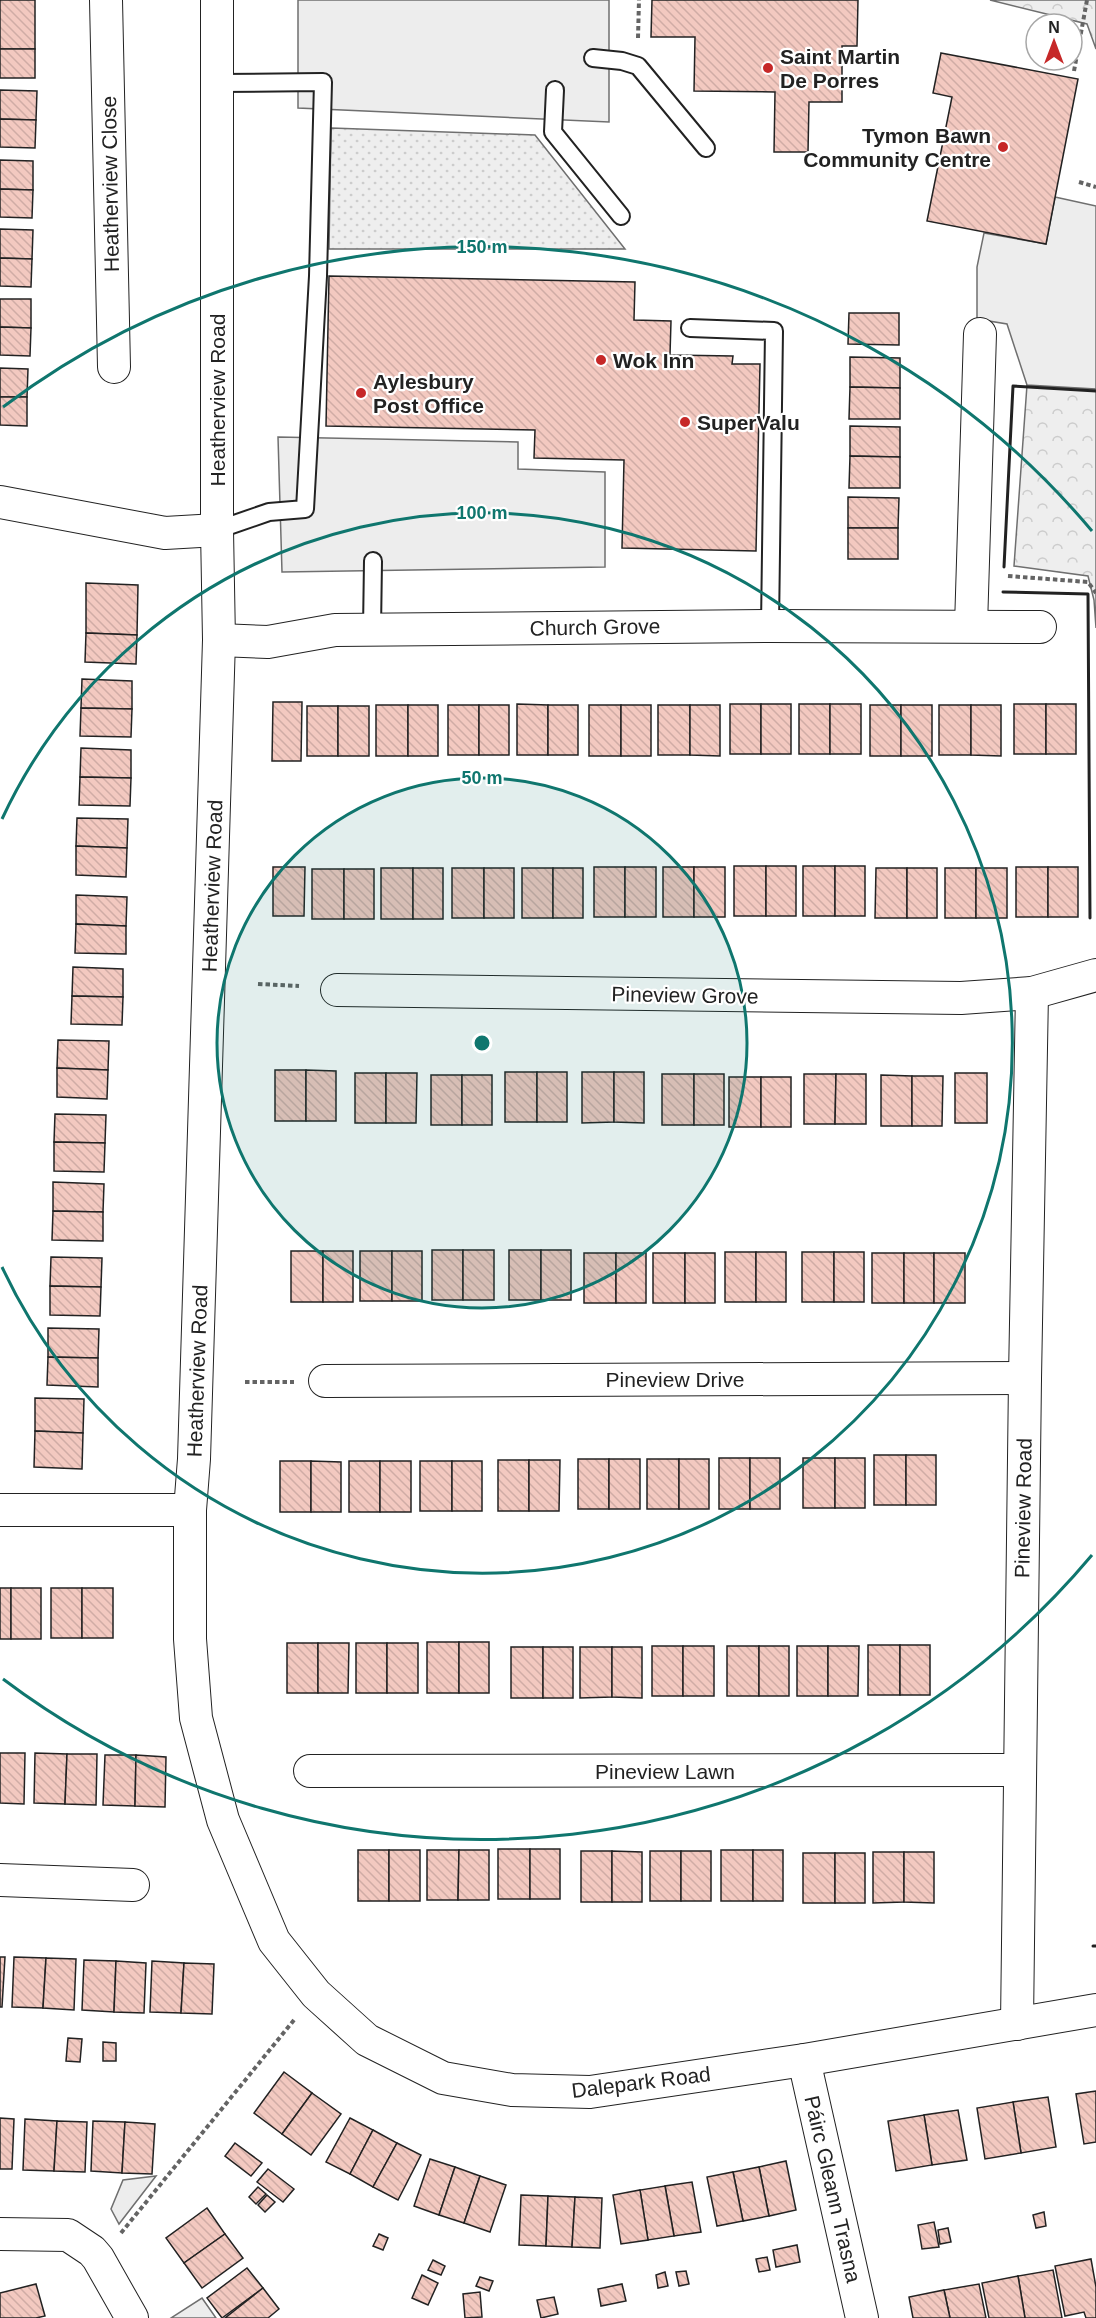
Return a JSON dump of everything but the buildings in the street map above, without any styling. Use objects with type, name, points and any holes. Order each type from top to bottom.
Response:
[{"type":"street","name":"Heatherview Close","points":[[106,0],[114,367]]},
{"type":"street","name":"Heatherview Road","points":[[209,1769],[196,1718],[190,1639],[190,1510],[195,1437],[219,640],[217,0]]},
{"type":"street","points":[[971,626],[980,334]]},
{"type":"street","points":[[0,502],[165,533],[217,530]]},
{"type":"street","name":"Church Grove","points":[[219,640],[268,642],[335,630],[372,629],[770,626],[1040,627]]},
{"type":"street","name":"Pineview Grove","points":[[337,990],[961,998],[1032,993],[1096,975]]},
{"type":"street","name":"Pineview Road","points":[[1017,2024],[1032,993]]},
{"type":"street","name":"Pineview Drive","points":[[310,1382],[1025,1378]]},
{"type":"street","points":[[0,1510],[190,1510]]},
{"type":"street","name":"Dalepark Road","points":[[209,1769],[223,1820],[274,1941],[316,1994],[367,2040],[443,2078],[512,2090],[591,2092],[804,2060],[1096,2010]]},
{"type":"street","name":"Pineview Lawn","points":[[310,1771],[1020,1770]]},
{"type":"street","points":[[0,1880],[133,1885]]},
{"type":"street","name":"Páirc Gleann Trasna","points":[[804,2060],[862,2318]]},
{"type":"street","points":[[0,2234],[68,2235],[92,2251],[108,2247],[132,2318]]},
{"type":"lane","points":[[593,58],[622,61],[638,66],[706,148]]},
{"type":"lane","points":[[217,83],[323,82],[318,276],[305,509],[269,512],[217,530]]},
{"type":"lane","points":[[555,90],[553,132],[621,216]]},
{"type":"lane","points":[[690,328],[774,331],[770,626]]},
{"type":"lane","points":[[372,629],[373,561]]},
{"type":"path","points":[[638,66],[639,0]]},
{"type":"path","points":[[1084,16],[1087,0]]},
{"type":"path","points":[[1079,182],[1096,187]]},
{"type":"path","points":[[1008,576],[1088,582],[1096,593]]},
{"type":"path","points":[[258,984],[299,986]]},
{"type":"path","points":[[245,1382],[310,1382]]},
{"type":"path","points":[[108,2247],[316,1994]]},
{"type":"green space","points":[[990,0],[1096,0],[1096,49],[1087,24],[1084,23],[1084,12],[1038,12]]},
{"type":"green space","points":[[331,128],[535,135],[625,249],[329,249]]},
{"type":"green space","points":[[1027,385],[1096,389],[1096,628],[1094,600],[1088,576],[1014,566]]},
{"type":"shaded area","points":[[298,0],[609,0],[609,122],[298,108]]},
{"type":"shaded area","points":[[1055,197],[1096,206],[1096,389],[1027,385],[1007,324],[977,319],[977,267],[984,233],[1046,244]]},
{"type":"shaded area","points":[[278,437],[518,442],[518,469],[605,472],[605,567],[282,572]]},
{"type":"shaded area","points":[[156,2176],[119,2224],[111,2209],[123,2180]]},
{"type":"shaded area","points":[[202,2298],[216,2318],[171,2318]]},
{"type":"wall","points":[[1004,567],[1013,386],[1096,391]]},
{"type":"wall","points":[[1003,592],[1088,594],[1090,918]]},
{"type":"place","name":"Saint Martin De Porres","points":[[768,68]]},
{"type":"place","name":"Tymon Bawn Community Centre","points":[[1003,147]]},
{"type":"place","name":"Wok Inn","points":[[601,360]]},
{"type":"place","name":"Aylesbury Post Office","points":[[361,393]]},
{"type":"place","name":"SuperValu","points":[[685,422]]}]
